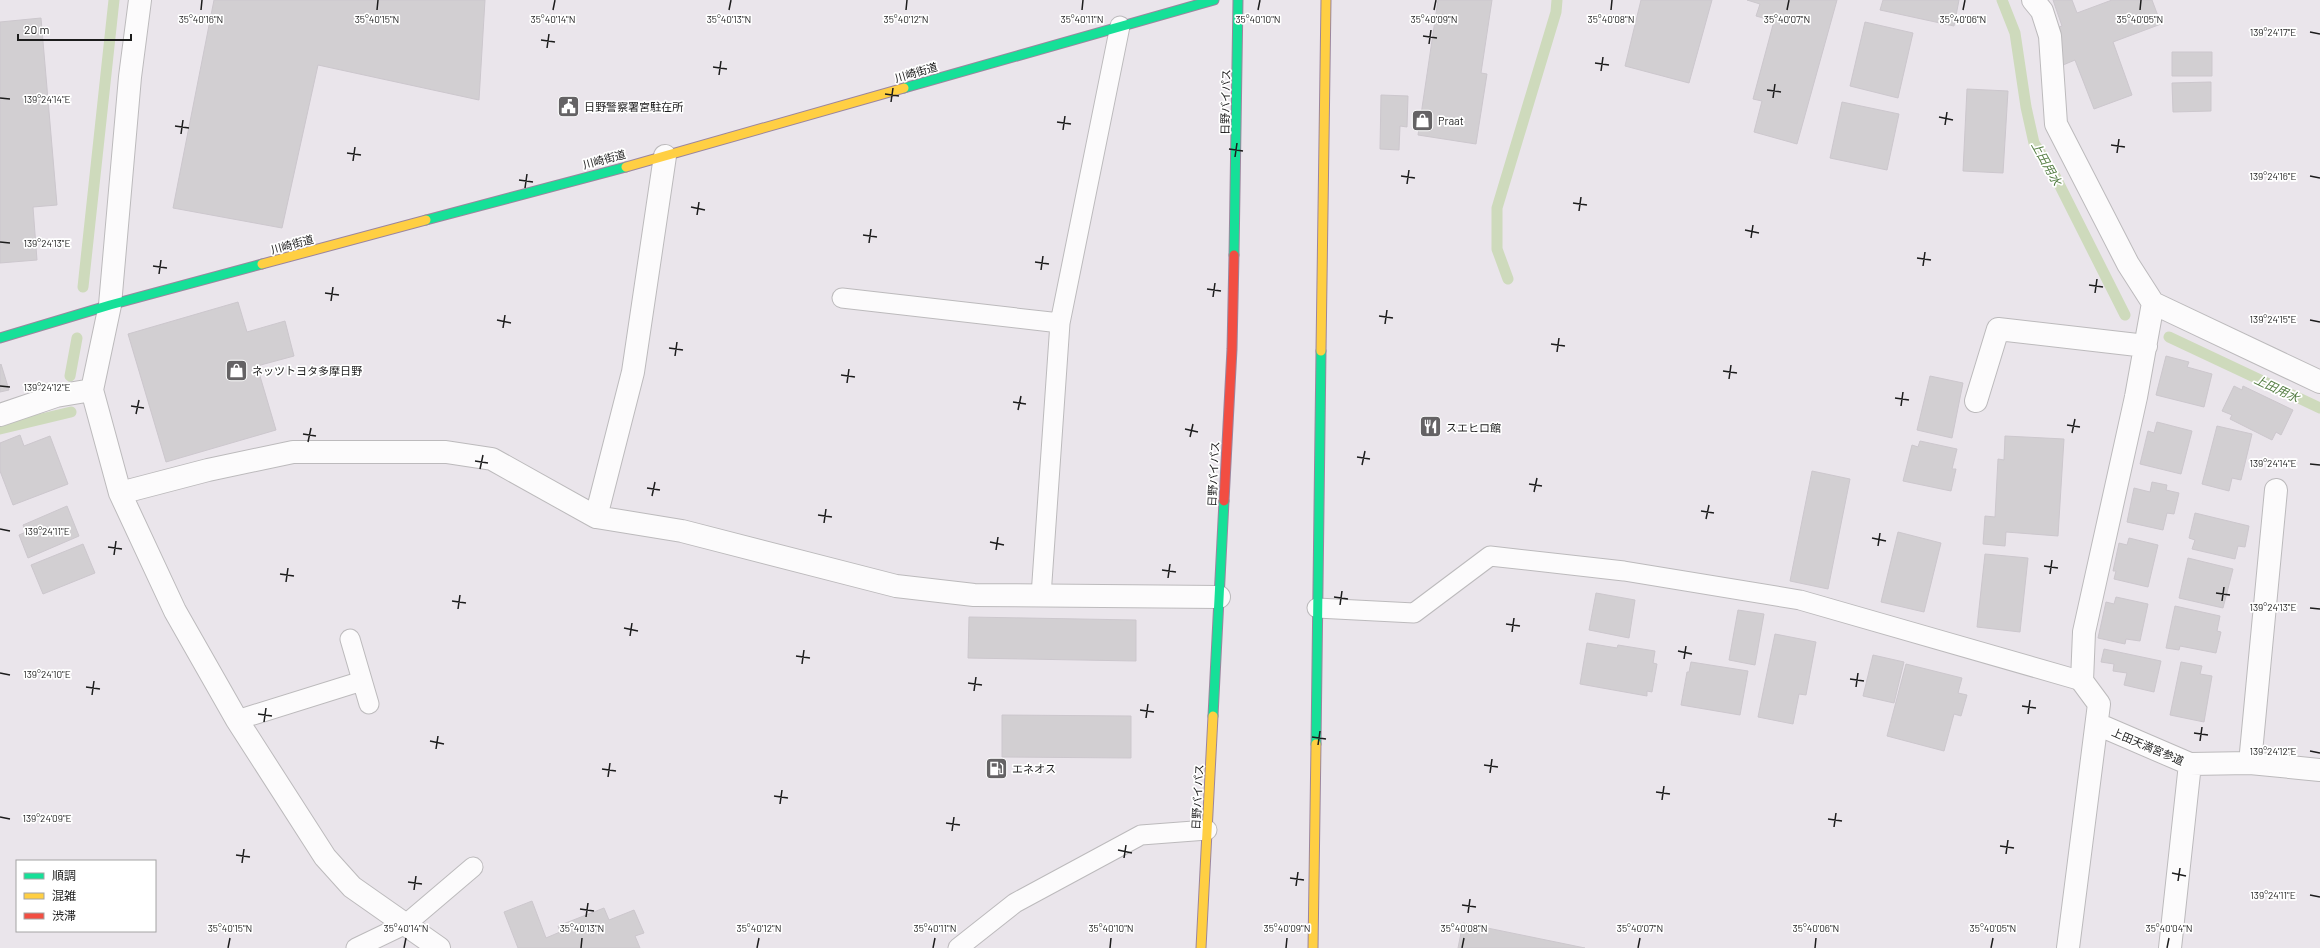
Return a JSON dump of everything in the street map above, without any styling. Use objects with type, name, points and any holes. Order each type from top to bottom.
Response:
[{"type":"main road","name":"川崎街道","points":[[0,338],[110,305],[665,156],[1214,0]]},
{"type":"main road","name":"日野バイパス","points":[[1201,948],[1232,349],[1238,0]]},
{"type":"main road","points":[[1313,948],[1326,0]]},
{"type":"street","points":[[140,0],[130,77],[110,305],[92,390],[120,493],[175,611],[237,720],[325,857],[352,887],[439,948]]},
{"type":"street","points":[[2033,0],[2042,11],[2050,36],[2056,124],[2128,264],[2153,303],[2320,382]]},
{"type":"street","points":[[596,518],[633,372],[665,156]]},
{"type":"street","points":[[2068,948],[2099,704],[2082,681],[2084,632],[2136,397],[2153,303]]},
{"type":"street","points":[[1976,401],[1998,329],[2146,346]]},
{"type":"street","points":[[0,415],[56,396],[92,390]]},
{"type":"street","points":[[120,493],[208,470],[293,452],[446,452],[492,459],[596,518],[682,531],[896,586],[974,596],[1219,597]]},
{"type":"street","points":[[2250,763],[2276,490]]},
{"type":"street","name":"上田天満宮参道","points":[[2097,724],[2190,764],[2250,763],[2320,770]]},
{"type":"street","points":[[2170,948],[2190,764]]},
{"type":"lane","points":[[1041,596],[1060,323],[1120,26]]},
{"type":"lane","points":[[842,298],[1060,323]]},
{"type":"lane","points":[[1317,608],[1414,613],[1490,556],[1624,571],[1800,600],[2082,681]]},
{"type":"lane","points":[[350,640],[369,704]]},
{"type":"lane","points":[[237,720],[362,681]]},
{"type":"lane","points":[[958,948],[1016,903],[1141,835],[1207,830]]},
{"type":"lane","points":[[356,948],[406,924],[474,867]]},
{"type":"building","points":[[214,0],[485,0],[479,100],[318,65],[282,228],[173,208]]},
{"type":"building","points":[[1438,0],[1492,0],[1481,73],[1487,74],[1476,144],[1418,135]]},
{"type":"building","points":[[1641,0],[1712,0],[1689,83],[1625,66]]},
{"type":"building","points":[[1747,0],[1837,0],[1797,144],[1754,132],[1762,101],[1753,99],[1774,21],[1756,16],[1760,4]]},
{"type":"building","points":[[1883,0],[1959,0],[1954,26],[1880,10]]},
{"type":"building","points":[[2053,0],[2072,0],[2077,13],[2112,0],[2152,0],[2161,24],[2113,42],[2132,95],[2094,109],[2075,60],[2063,65],[2051,30],[2062,26]]},
{"type":"building","points":[[41,18],[57,205],[33,207],[37,260],[0,263],[0,22]]},
{"type":"building","points":[[1865,22],[1913,33],[1898,98],[1850,86]]},
{"type":"building","points":[[2172,52],[2212,52],[2212,76],[2172,76]]},
{"type":"building","points":[[2211,82],[2211,111],[2173,112],[2172,83]]},
{"type":"building","points":[[1967,89],[2008,91],[2003,173],[1963,171]]},
{"type":"building","points":[[1381,95],[1408,96],[1407,127],[1400,126],[1399,150],[1380,149]]},
{"type":"building","points":[[1842,102],[1899,114],[1887,170],[1830,158]]},
{"type":"building","points":[[238,302],[247,332],[285,321],[294,356],[257,366],[276,430],[166,462],[128,334]]},
{"type":"building","points":[[2166,356],[2189,362],[2187,367],[2212,374],[2204,407],[2156,395]]},
{"type":"building","points":[[1,364],[9,390],[0,392],[0,365]]},
{"type":"building","points":[[1930,376],[1963,383],[1952,438],[1917,430]]},
{"type":"building","points":[[2234,386],[2242,390],[2243,386],[2293,410],[2281,435],[2276,432],[2272,440],[2230,419],[2232,415],[2222,411]]},
{"type":"building","points":[[2157,422],[2192,431],[2181,474],[2140,464],[2148,431],[2154,433]]},
{"type":"building","points":[[2217,426],[2252,434],[2241,480],[2232,478],[2229,491],[2202,484]]},
{"type":"building","points":[[20,435],[24,446],[50,436],[68,484],[13,505],[0,471],[0,443]]},
{"type":"building","points":[[2005,436],[2064,439],[2058,536],[2006,532],[2005,546],[1983,544],[1985,516],[1995,517],[1998,459],[2004,460]]},
{"type":"building","points":[[1920,441],[1957,449],[1952,469],[1956,469],[1951,491],[1903,481],[1912,445],[1918,447]]},
{"type":"building","points":[[1812,471],[1850,479],[1828,589],[1790,581]]},
{"type":"building","points":[[2152,482],[2167,485],[2166,490],[2179,493],[2174,514],[2167,513],[2163,530],[2127,522],[2134,488],[2150,492]]},
{"type":"building","points":[[67,506],[79,536],[28,558],[19,535],[26,532],[23,525]]},
{"type":"building","points":[[2195,513],[2249,526],[2245,547],[2238,546],[2235,559],[2192,549],[2195,540],[2189,538]]},
{"type":"building","points":[[1898,532],[1941,543],[1924,612],[1881,602]]},
{"type":"building","points":[[2129,538],[2158,545],[2148,587],[2114,579],[2116,571],[2113,571],[2119,543],[2127,545]]},
{"type":"building","points":[[83,544],[95,573],[43,594],[31,565]]},
{"type":"building","points":[[1985,554],[2028,558],[2020,632],[1977,627]]},
{"type":"building","points":[[2188,558],[2233,569],[2223,608],[2179,598]]},
{"type":"building","points":[[1596,593],[1635,600],[1629,638],[1589,630]]},
{"type":"building","points":[[2116,597],[2148,604],[2140,641],[2126,639],[2125,644],[2098,638],[2106,602],[2114,604]]},
{"type":"building","points":[[2175,606],[2220,616],[2217,631],[2221,632],[2216,653],[2180,646],[2179,650],[2166,648]]},
{"type":"building","points":[[1738,610],[1764,614],[1755,665],[1729,660]]},
{"type":"building","points":[[969,617],[1136,620],[1136,661],[968,658]]},
{"type":"building","points":[[1775,634],[1816,642],[1806,695],[1799,694],[1793,724],[1758,717]]},
{"type":"building","points":[[1587,643],[1617,648],[1618,645],[1655,651],[1653,663],[1657,664],[1652,692],[1647,691],[1647,696],[1580,684]]},
{"type":"building","points":[[2104,649],[2161,661],[2154,692],[2124,685],[2127,673],[2113,671],[2114,664],[2101,662]]},
{"type":"building","points":[[1873,655],[1904,662],[1894,703],[1863,696]]},
{"type":"building","points":[[1691,662],[1748,671],[1740,715],[1681,705],[1687,672],[1689,672]]},
{"type":"building","points":[[2181,662],[2202,666],[2200,674],[2212,676],[2204,722],[2170,715]]},
{"type":"building","points":[[1906,664],[1962,678],[1958,693],[1967,695],[1961,716],[1954,714],[1944,751],[1887,736]]},
{"type":"building","points":[[1002,715],[1131,716],[1131,758],[1002,757]]},
{"type":"building","points":[[532,901],[546,938],[560,932],[558,926],[604,908],[609,920],[634,910],[644,933],[635,936],[640,948],[518,948],[504,912]]},
{"type":"building","points":[[1463,923],[1585,948],[1458,948]]},
{"type":"waterway","points":[[83,287],[114,0]]},
{"type":"waterway","points":[[1508,279],[1497,249],[1497,208],[1556,12],[1557,0]]},
{"type":"waterway","name":"上田用水","points":[[2002,0],[2015,33],[2026,107],[2034,143],[2055,176],[2125,315]]},
{"type":"waterway","name":"上田用水","points":[[2169,337],[2320,408]]},
{"type":"waterway","points":[[70,376],[77,338]]},
{"type":"waterway","points":[[0,429],[71,412]]},
{"type":"traffic: fast","points":[[904,88],[1214,0]]},
{"type":"traffic: fast","points":[[1234,255],[1238,0]]},
{"type":"traffic: fast","points":[[426,220],[626,167]]},
{"type":"traffic: fast","points":[[0,338],[110,305],[262,264]]},
{"type":"traffic: fast","points":[[1316,744],[1321,351]]},
{"type":"traffic: fast","points":[[1213,716],[1224,501]]},
{"type":"traffic: slow","points":[[1321,351],[1326,0]]},
{"type":"traffic: slow","points":[[626,167],[904,88]]},
{"type":"traffic: slow","points":[[262,264],[426,220]]},
{"type":"traffic: slow","points":[[1201,948],[1213,716]]},
{"type":"traffic: slow","points":[[1313,948],[1316,744]]},
{"type":"traffic: jam","points":[[1224,501],[1232,349],[1234,255]]},
{"type":"place","name":"日野警察署宮駐在所","points":[[569,106]]},
{"type":"place","name":"Praat","points":[[1422,120]]},
{"type":"place","name":"ネッツトヨタ多摩日野","points":[[236,370]]},
{"type":"place","name":"スエヒロ館","points":[[1430,427]]},
{"type":"place","name":"エネオス","points":[[996,768]]}]
